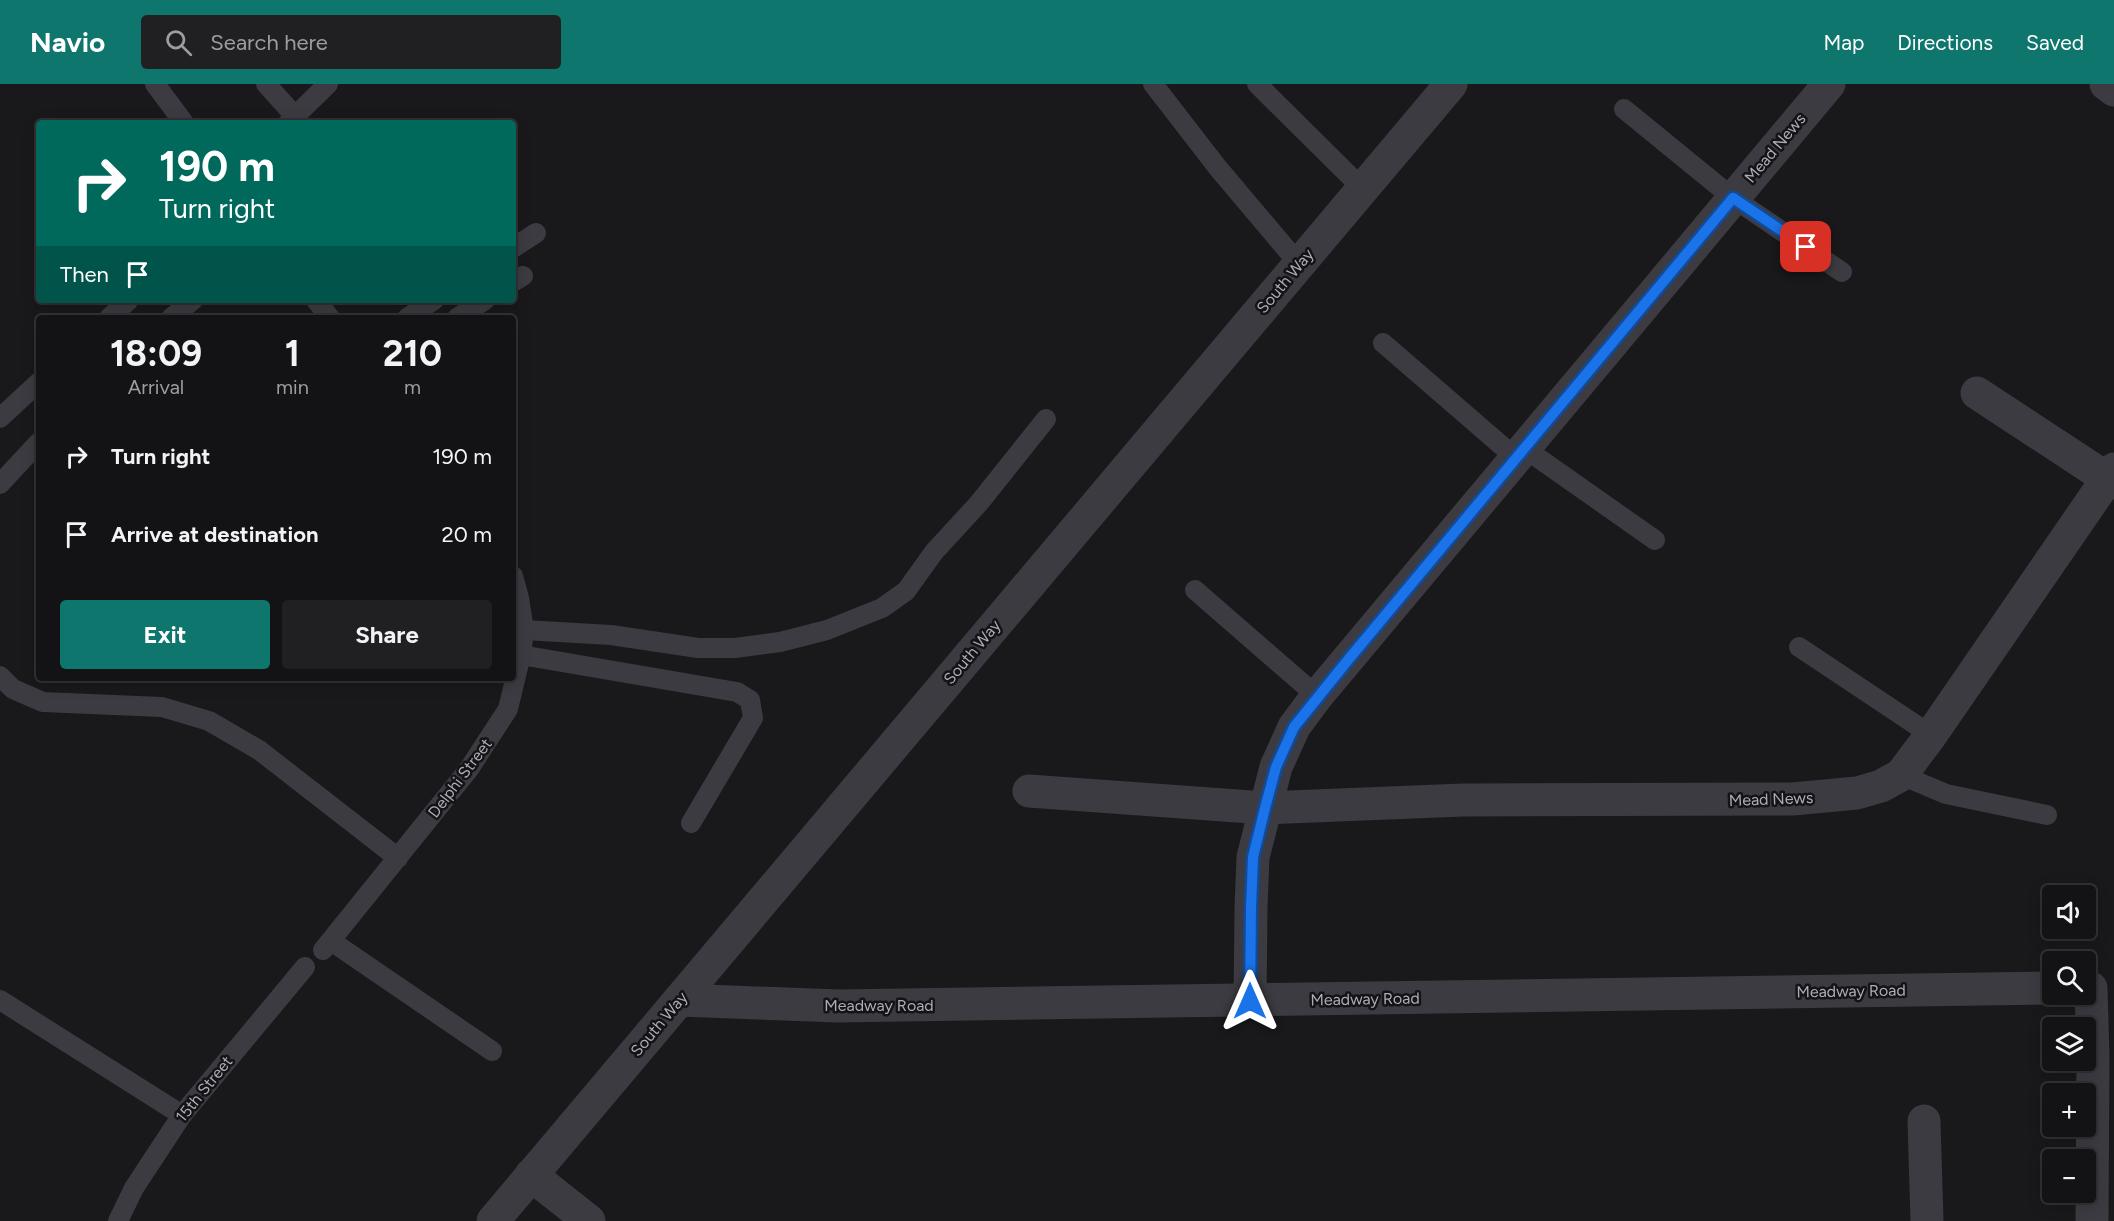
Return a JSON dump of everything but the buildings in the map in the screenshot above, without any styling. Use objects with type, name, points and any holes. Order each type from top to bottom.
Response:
[{"type":"street","name":"South Way","points":[[493,1221],[1451,84]]},
{"type":"street","name":"Mead News","points":[[1250,1001],[1253,857],[1276,767],[1294,727],[1317,696],[1829,84]]},
{"type":"street","points":[[2106,84],[2114,90]]},
{"type":"street","points":[[1977,393],[2112,477]]},
{"type":"street","name":"Mead News","points":[[1265,808],[1463,800],[1793,799],[1857,793],[1881,786],[1901,775],[1931,735],[2112,477]]},
{"type":"street","points":[[1029,791],[1265,808]]},
{"type":"street","name":"Meadway Road","points":[[679,1000],[838,1006],[2042,988]]},
{"type":"street","points":[[2092,1221],[2103,1138],[2093,1057],[2097,988]]},
{"type":"street","points":[[1924,1121],[1927,1221]]},
{"type":"street","points":[[531,1175],[589,1221]]},
{"type":"lane","points":[[155,84],[182,120]]},
{"type":"lane","points":[[266,84],[291,120],[328,84]]},
{"type":"lane","points":[[1153,84],[1218,168],[1299,264]]},
{"type":"lane","points":[[1257,84],[1363,189]]},
{"type":"lane","points":[[1623,109],[1733,198],[1842,272]]},
{"type":"lane","points":[[516,246],[536,233]]},
{"type":"lane","points":[[113,315],[126,303]]},
{"type":"lane","points":[[175,315],[189,303]]},
{"type":"lane","points":[[318,303],[328,315]]},
{"type":"lane","points":[[412,315],[430,303]]},
{"type":"lane","points":[[462,315],[480,303]]},
{"type":"lane","points":[[1383,343],[1520,453],[1655,540]]},
{"type":"lane","points":[[0,418],[36,385]]},
{"type":"lane","points":[[524,630],[611,635],[698,648],[735,648],[780,642],[826,630],[882,608],[906,591],[934,552],[979,502],[1046,419]]},
{"type":"lane","points":[[0,484],[36,445]]},
{"type":"lane","name":"Delphi Street","points":[[516,587],[524,630],[516,673]]},
{"type":"lane","points":[[1195,590],[1317,696]]},
{"type":"lane","points":[[1799,647],[1931,735]]},
{"type":"lane","points":[[520,655],[737,692],[750,700],[753,718],[690,823]]},
{"type":"lane","points":[[0,676],[13,688],[43,702],[162,707],[209,721],[259,750],[398,858]]},
{"type":"lane","name":"Delphi Street","points":[[492,1051],[327,945],[469,769],[508,709],[514,681]]},
{"type":"lane","points":[[1901,775],[1946,794],[2047,815]]},
{"type":"lane","name":"15th Street","points":[[118,1221],[134,1188],[182,1115],[305,967]]},
{"type":"lane","points":[[0,1000],[182,1115]]},
{"type":"route","points":[[1250,1001],[1253,857],[1276,767],[1294,727],[1317,696],[1733,198],[1806,247]]}]
